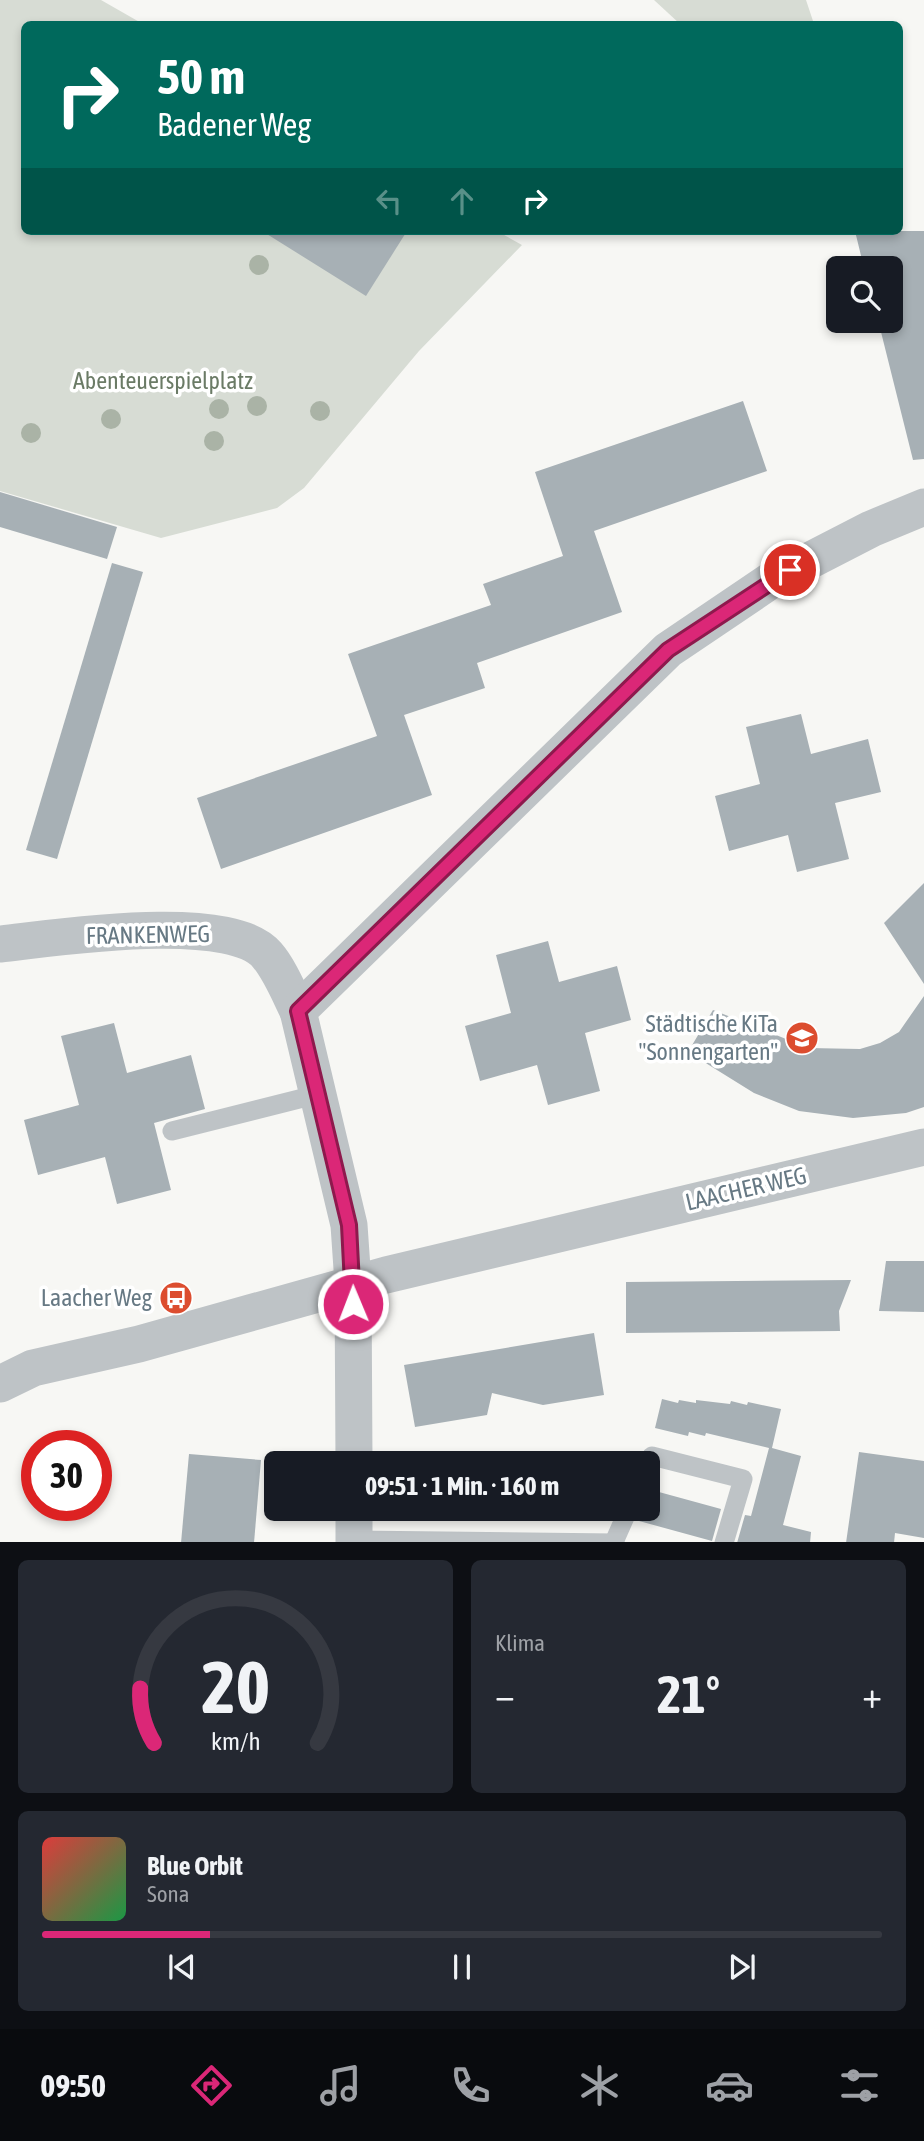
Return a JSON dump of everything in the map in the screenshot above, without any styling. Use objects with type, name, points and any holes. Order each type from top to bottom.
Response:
[{"type":"street","points":[[298,1011],[668,650],[770,580],[871,529],[924,507]]},
{"type":"street","name":"FRANKENWEG","points":[[0,944],[184,930],[234,935],[267,953],[298,1011],[349,1225],[353,1283],[354,1451]]},
{"type":"street","name":"LAACHER WEG","points":[[0,1384],[33,1368],[139,1344],[353,1283],[924,1147]]},
{"type":"lane","points":[[172,1131],[319,1094]]},
{"type":"lane","points":[[660,1458],[743,1479],[724,1542]]},
{"type":"lane","points":[[354,1530],[614,1542],[623,1521]]},
{"type":"green space","name":"Abenteuerspielplatz","points":[[0,0],[101,0],[138,21],[21,21],[21,235],[504,235],[522,245],[419,351],[304,488],[277,508],[161,538],[0,491]]},
{"type":"green space","points":[[654,0],[806,0],[813,21],[677,21]]},
{"type":"building","points":[[903,231],[924,231],[924,459],[913,460],[881,333],[903,333],[903,256],[861,256],[856,235],[903,235]]},
{"type":"building","points":[[268,235],[404,235],[366,296]]},
{"type":"building","points":[[743,401],[767,471],[594,531],[622,612],[477,663],[485,688],[404,715],[432,795],[221,869],[197,798],[377,736],[348,654],[491,605],[483,584],[563,556],[535,472]]},
{"type":"building","points":[[0,492],[117,527],[107,559],[0,527]]},
{"type":"building","points":[[112,563],[143,572],[57,859],[26,850]]},
{"type":"building","points":[[801,714],[811,754],[868,739],[881,792],[835,803],[849,859],[797,872],[788,835],[729,851],[715,796],[760,784],[746,727]]},
{"type":"building","points":[[924,883],[924,984],[884,923]]},
{"type":"building","points":[[548,941],[559,982],[617,966],[631,1020],[585,1033],[600,1091],[548,1105],[537,1065],[480,1081],[465,1026],[511,1013],[496,955]]},
{"type":"building","points":[[924,996],[924,1107],[906,1113],[853,1118],[799,1111],[754,1093],[688,1052],[713,1010],[809,1048],[860,1049],[880,1043],[899,1032]]},
{"type":"building","points":[[114,1023],[127,1073],[191,1055],[205,1109],[154,1123],[171,1190],[117,1204],[105,1157],[38,1175],[24,1120],[79,1105],[61,1036]]},
{"type":"building","points":[[886,1261],[924,1261],[924,1312],[879,1311]]},
{"type":"building","points":[[851,1280],[839,1311],[840,1331],[626,1333],[626,1282]]},
{"type":"building","points":[[594,1333],[604,1395],[543,1405],[492,1393],[487,1415],[415,1427],[404,1365]]},
{"type":"building","points":[[662,1399],[678,1403],[679,1400],[696,1403],[696,1400],[730,1404],[731,1401],[747,1405],[748,1402],[781,1409],[772,1448],[801,1456],[783,1525],[811,1532],[810,1542],[737,1542],[745,1515],[751,1516],[769,1448],[706,1433],[705,1436],[689,1432],[688,1436],[655,1428]]},
{"type":"building","points":[[859,1452],[924,1461],[924,1538],[895,1533],[894,1542],[846,1542]]},
{"type":"building","points":[[189,1454],[261,1460],[254,1542],[181,1542]]},
{"type":"building","points":[[660,1492],[721,1509],[712,1541],[639,1521],[660,1521]]},
{"type":"place","name":"Städtische KiTa \"Sonnengarten\"","points":[[802,1038]]},
{"type":"place","name":"Laacher Weg","points":[[176,1298]]},
{"type":"route","points":[[353,1304],[349,1225],[298,1011],[668,650],[770,580],[790,570]]}]
